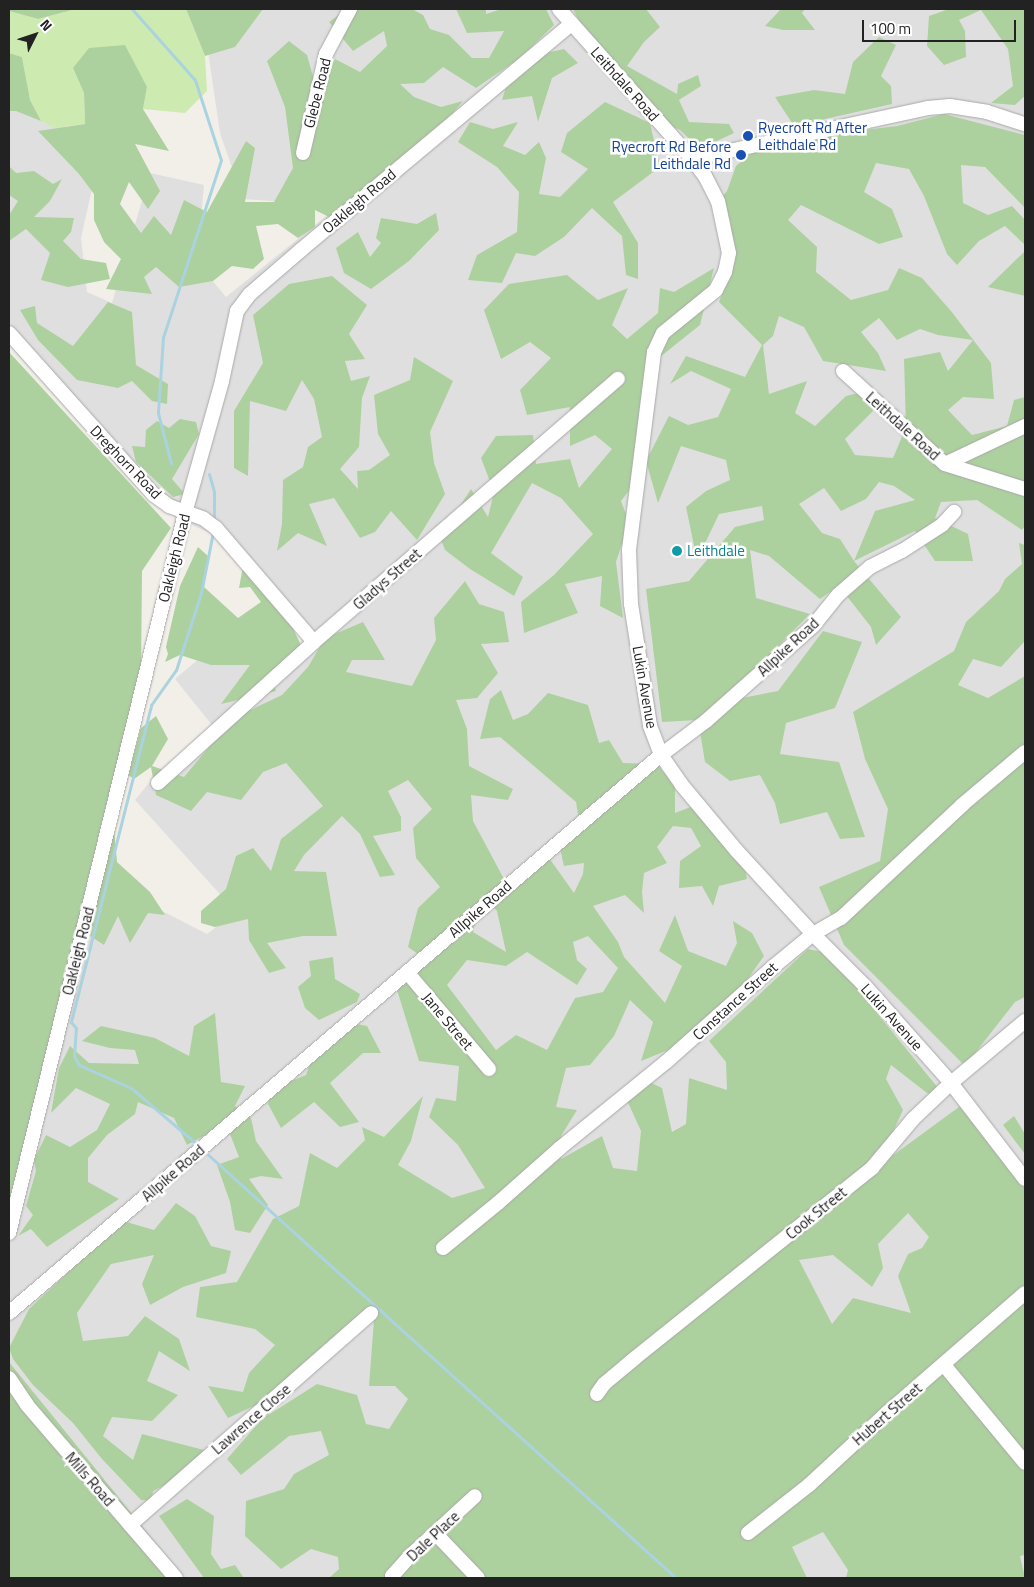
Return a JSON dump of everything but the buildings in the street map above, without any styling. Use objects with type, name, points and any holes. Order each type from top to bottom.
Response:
[{"type":"street","name":"Glebe Road","points":[[302,154],[326,54],[350,9]]},
{"type":"street","name":"Leithdale Road","points":[[559,9],[692,159]]},
{"type":"street","name":"Oakleigh Road","points":[[9,1233],[185,513],[222,381],[237,311],[250,294],[301,250],[571,24]]},
{"type":"street","points":[[692,159],[943,107],[968,108],[1025,124]]},
{"type":"street","name":"Lukin Avenue","points":[[692,159],[713,189],[729,253],[725,272],[716,290],[663,333],[654,352],[629,550],[631,604],[650,726],[660,755],[681,784],[736,850],[813,934],[865,986],[951,1083],[1025,1179]]},
{"type":"street","name":"Dreghorn Road","points":[[9,333],[149,489],[169,506],[204,519],[216,528],[314,642]]},
{"type":"street","name":"Leithdale Road","points":[[843,371],[945,464],[1025,489]]},
{"type":"street","name":"Gladys Street","points":[[158,783],[314,642],[618,379]]},
{"type":"street","points":[[945,464],[1025,426]]},
{"type":"street","name":"Allpike Road","points":[[9,1313],[660,755],[706,721],[806,633],[838,595],[870,567],[902,551],[942,525],[954,512]]},
{"type":"street","name":"Constance Street","points":[[443,1248],[498,1203],[560,1148],[666,1062],[813,934],[841,918],[962,805],[1025,752]]},
{"type":"street","name":"Jane Street","points":[[407,972],[489,1069]]},
{"type":"street","name":"Cook Street","points":[[597,1394],[604,1384],[635,1358],[872,1168],[912,1119],[951,1083],[1025,1021]]},
{"type":"street","name":"Hubert Street","points":[[748,1533],[809,1485],[888,1412],[1025,1293]]},
{"type":"street","name":"Lawrence Close","points":[[130,1525],[371,1313]]},
{"type":"street","points":[[944,1365],[1025,1462]]},
{"type":"street","name":"Mills Road","points":[[9,1378],[26,1405],[176,1578]]},
{"type":"street","name":"Dale Place","points":[[392,1576],[474,1496]]},
{"type":"street","points":[[435,1533],[478,1578]]},
{"type":"shaded area","points":[[215,9],[1025,9],[1025,1578],[164,1578],[9,1392],[9,1211],[76,924],[133,896],[207,934],[236,912],[135,800],[149,783],[212,725],[175,679],[228,634],[267,679],[309,643],[218,537],[177,518],[142,493],[9,340],[9,64],[98,162],[81,238],[87,292],[112,303],[150,173],[204,185],[197,262],[226,297],[346,200],[284,202],[243,199],[220,133],[205,31]]},
{"type":"green space","points":[[9,9],[76,9],[38,19],[9,11]]},
{"type":"green space","points":[[76,9],[186,9],[205,56],[207,91],[185,113],[143,109],[147,87],[73,68],[84,93],[85,124],[54,128],[41,121],[30,100],[22,57],[9,53],[9,11],[38,19]]},
{"type":"green space","points":[[186,9],[263,9],[235,47],[205,56]]},
{"type":"green space","points":[[361,9],[412,9],[423,15],[430,29],[449,35],[472,58],[489,58],[504,31],[467,33],[456,9],[486,9],[486,14],[502,9],[546,9],[554,25],[520,58],[476,88],[443,67],[424,83],[400,84],[414,97],[441,107],[463,101],[390,174],[331,218],[315,210],[315,227],[298,238],[278,224],[256,226],[264,259],[253,269],[232,266],[213,281],[179,287],[156,267],[144,277],[152,294],[106,289],[121,259],[104,242],[94,220],[94,194],[79,174],[38,131],[85,124],[84,93],[73,68],[89,48],[125,45],[147,87],[143,109],[169,151],[135,144],[160,191],[148,209],[129,182],[120,204],[141,233],[154,216],[171,235],[184,200],[207,212],[246,141],[255,148],[245,202],[274,202],[293,168],[285,107],[267,61],[289,41],[307,55],[317,91],[335,59],[360,72],[387,46],[384,31],[353,51],[329,22],[340,14]]},
{"type":"green space","points":[[573,9],[646,9],[660,27],[644,42],[627,66],[677,94],[678,84],[698,75],[701,86],[679,100],[689,122],[729,124],[734,133],[700,149],[680,130],[668,125],[586,35]]},
{"type":"green space","points":[[781,9],[805,9],[802,13],[815,30],[783,30],[765,26]]},
{"type":"green space","points":[[949,9],[1025,9],[1025,96],[1015,105],[991,103],[1013,86],[1008,49],[981,10],[959,20],[965,31],[966,57],[944,65],[927,46],[929,16]]},
{"type":"green space","points":[[879,37],[896,45],[881,76],[891,86],[892,104],[794,126],[775,97],[814,90],[845,94],[853,62]]},
{"type":"green space","points":[[564,49],[578,63],[552,78],[538,122],[532,96],[502,100],[510,74],[541,54]]},
{"type":"green space","points":[[9,53],[22,57],[30,100],[41,121],[16,111],[9,111]]},
{"type":"green space","points":[[605,102],[650,123],[660,167],[613,202],[638,243],[638,279],[626,275],[622,236],[592,208],[564,237],[535,256],[516,253],[502,283],[468,280],[477,255],[517,232],[519,192],[497,167],[458,142],[470,122],[493,129],[518,122],[503,146],[525,155],[539,142],[546,158],[539,194],[560,197],[588,169],[561,152],[567,133]]},
{"type":"green space","points":[[944,114],[1025,135],[1025,208],[985,167],[961,165],[963,203],[988,215],[1012,206],[1025,220],[1025,245],[1005,226],[979,241],[957,265],[947,254],[924,196],[909,169],[876,163],[864,192],[892,209],[903,237],[879,244],[801,205],[788,220],[817,247],[816,272],[851,300],[888,290],[899,268],[922,278],[951,311],[991,363],[994,399],[963,397],[948,410],[972,435],[1007,426],[1014,400],[1025,397],[1025,526],[1022,530],[977,500],[941,502],[935,518],[968,534],[973,561],[935,561],[915,531],[854,561],[901,617],[876,645],[871,627],[839,586],[820,599],[769,556],[750,550],[756,598],[810,614],[765,659],[742,698],[778,691],[823,631],[862,642],[835,708],[786,723],[780,754],[839,762],[865,837],[840,839],[827,812],[780,824],[775,803],[760,775],[730,781],[705,762],[698,720],[662,722],[646,589],[689,581],[735,527],[764,520],[762,506],[719,514],[697,560],[686,507],[706,491],[730,480],[726,460],[681,446],[658,503],[646,461],[669,416],[688,425],[718,417],[731,389],[691,371],[670,384],[686,356],[745,377],[762,345],[719,302],[735,260],[730,220],[721,198],[727,191],[736,166],[773,135],[793,139],[897,126]],"holes":[[[779,316],[804,327],[823,361],[886,371],[878,353],[861,332],[879,318],[897,340],[920,329],[938,335],[973,340],[948,371],[940,352],[904,359],[906,427],[893,458],[855,455],[845,439],[873,411],[871,390],[846,396],[815,426],[795,413],[807,381],[769,394],[763,345],[773,336]],[[879,482],[894,486],[915,500],[875,511],[854,561],[840,539],[822,533],[799,504],[824,488],[841,511],[866,499]]]},
{"type":"green space","points":[[9,166],[16,173],[34,171],[53,184],[62,179],[50,201],[34,217],[74,218],[71,232],[63,241],[81,259],[106,263],[110,279],[68,287],[41,280],[50,253],[26,229],[9,241],[9,215],[18,201],[9,195]]},
{"type":"green space","points":[[436,213],[439,230],[409,261],[371,289],[344,273],[336,248],[358,232],[370,257],[381,243],[376,238],[381,218],[417,224]]},
{"type":"green space","points":[[1025,251],[1025,296],[988,287]]},
{"type":"green space","points":[[714,268],[700,325],[645,369],[631,488],[621,501],[629,522],[616,562],[623,618],[600,606],[602,576],[565,584],[578,613],[524,633],[521,602],[554,575],[593,534],[561,498],[532,483],[491,553],[523,577],[514,596],[470,569],[445,550],[440,537],[471,489],[488,517],[494,492],[481,458],[496,436],[533,435],[536,464],[570,459],[579,488],[612,449],[595,435],[570,446],[570,407],[527,415],[520,390],[551,358],[530,342],[501,359],[484,310],[509,284],[567,275],[598,300],[628,288],[612,325],[627,339],[658,313],[660,288],[674,292]]},
{"type":"green space","points":[[332,276],[367,305],[349,334],[365,359],[345,361],[351,381],[370,376],[362,398],[359,447],[340,469],[358,489],[357,471],[369,470],[390,455],[378,434],[374,395],[410,380],[414,357],[453,381],[430,432],[434,463],[445,494],[417,540],[391,511],[375,532],[360,538],[334,498],[309,504],[327,546],[298,533],[277,551],[282,524],[283,480],[303,467],[308,447],[322,437],[314,399],[302,380],[286,411],[250,401],[248,476],[234,468],[234,411],[263,363],[253,315],[289,284]]},
{"type":"green space","points":[[108,302],[132,312],[136,365],[168,384],[167,404],[152,401],[132,381],[118,388],[77,380],[38,340],[20,310],[35,306],[37,323],[73,346]]},
{"type":"green space","points":[[9,352],[171,528],[142,571],[141,673],[9,1206]]},
{"type":"green space","points":[[180,419],[196,422],[199,434],[172,479],[185,494],[173,497],[136,462],[132,446],[145,447],[146,430],[157,421],[169,428]]},
{"type":"green space","points":[[1019,543],[1025,545],[1025,641],[1001,667],[973,659],[958,685],[988,698],[1025,676],[1025,997],[1015,1002],[965,1066],[844,945],[819,887],[880,861],[888,809],[865,759],[853,712],[954,651],[966,622],[999,591],[1005,579],[1022,564]]},
{"type":"green space","points":[[198,547],[208,556],[204,587],[238,618],[261,602],[250,587],[239,588],[243,566],[281,604],[302,647],[271,675],[276,691],[221,704],[250,665],[211,665],[180,655],[165,662],[168,654],[166,647],[180,586]]},
{"type":"green space","points":[[465,581],[479,604],[504,612],[509,642],[481,644],[498,673],[477,698],[456,700],[467,729],[469,766],[513,789],[508,800],[471,795],[473,821],[504,879],[544,851],[574,893],[583,874],[584,863],[564,866],[557,836],[580,827],[576,802],[500,737],[480,739],[490,699],[501,690],[513,720],[528,714],[548,693],[588,705],[599,743],[609,740],[623,763],[657,764],[675,787],[675,813],[693,806],[735,860],[745,869],[747,879],[719,886],[713,906],[702,886],[679,888],[680,861],[701,846],[691,828],[673,826],[657,847],[667,863],[644,873],[642,892],[644,913],[625,895],[593,906],[618,942],[624,957],[665,1003],[682,966],[659,951],[675,915],[688,951],[726,966],[737,943],[733,921],[752,933],[764,956],[732,1001],[683,1044],[641,1061],[653,1022],[630,1000],[614,1036],[590,1065],[566,1068],[556,1107],[577,1110],[561,1136],[561,1159],[602,1136],[613,1168],[637,1171],[641,1131],[625,1096],[637,1076],[662,1088],[672,1132],[686,1124],[689,1078],[727,1090],[726,1062],[709,1041],[808,949],[828,953],[943,1094],[927,1093],[891,1065],[886,1079],[903,1110],[877,1167],[963,1104],[1025,1180],[1025,1555],[1020,1556],[1025,1578],[846,1578],[848,1570],[823,1532],[792,1547],[807,1578],[329,1578],[339,1569],[338,1557],[311,1549],[281,1569],[245,1536],[246,1501],[284,1489],[294,1474],[329,1455],[321,1431],[289,1436],[241,1475],[227,1459],[262,1419],[317,1384],[357,1395],[366,1424],[389,1429],[408,1399],[395,1386],[369,1386],[375,1306],[318,1354],[278,1395],[228,1418],[208,1386],[243,1392],[249,1373],[275,1345],[255,1329],[196,1317],[200,1287],[237,1282],[273,1219],[299,1206],[310,1153],[337,1168],[365,1140],[362,1127],[384,1137],[423,1096],[411,1141],[398,1165],[452,1198],[485,1188],[458,1145],[429,1117],[436,1098],[456,1101],[459,1066],[419,1061],[397,990],[428,961],[408,947],[418,908],[440,887],[416,858],[413,828],[432,809],[408,780],[388,791],[401,817],[401,831],[373,836],[395,875],[380,877],[360,834],[342,816],[304,855],[294,871],[326,872],[337,936],[303,936],[267,943],[286,968],[269,973],[249,940],[248,919],[215,927],[201,923],[201,911],[226,889],[236,856],[253,848],[271,871],[281,839],[323,806],[286,763],[263,772],[241,800],[207,792],[191,811],[156,795],[151,767],[134,779],[128,775],[141,728],[156,716],[168,739],[152,766],[184,777],[209,747],[219,725],[282,695],[308,667],[325,638],[363,622],[385,660],[352,660],[346,672],[412,686],[436,640],[434,618]],"holes":[[[482,895],[497,911],[506,952],[473,932]],[[588,936],[618,968],[603,992],[575,998],[547,1050],[516,1035],[496,1050],[447,985],[467,960],[506,966],[527,952],[577,985],[587,969],[577,960],[573,942]],[[908,1213],[929,1237],[922,1248],[908,1254],[898,1276],[911,1313],[853,1298],[832,1324],[799,1260],[833,1255],[872,1287],[883,1268],[878,1244]]]},
{"type":"green space","points":[[114,828],[117,862],[150,892],[165,915],[148,913],[130,943],[118,916],[104,945],[81,930]]},
{"type":"green space","points":[[333,957],[335,979],[360,994],[357,1002],[319,1020],[305,1008],[298,987],[311,976],[309,961]]},
{"type":"green space","points":[[215,1013],[221,1082],[245,1086],[235,1106],[251,1118],[256,1141],[283,1179],[261,1176],[249,1179],[268,1205],[250,1233],[235,1230],[230,1202],[217,1165],[239,1157],[226,1124],[187,1145],[174,1118],[138,1102],[135,1114],[107,1135],[88,1158],[88,1182],[119,1199],[47,1247],[31,1229],[18,1236],[33,1215],[26,1206],[36,1171],[34,1160],[46,1135],[70,1147],[97,1130],[110,1104],[76,1088],[51,1113],[59,1068],[70,1046],[89,1063],[139,1064],[135,1050],[110,1048],[82,1041],[101,1026],[155,1038],[189,1056],[194,1026]]},
{"type":"green space","points":[[341,1021],[367,1026],[381,1053],[363,1053],[330,1083],[359,1122],[340,1127],[314,1102],[281,1128],[268,1104],[272,1089],[306,1075],[313,1055]]},
{"type":"green space","points":[[1014,1116],[1025,1134],[1025,1154],[1003,1125]]},
{"type":"green space","points":[[176,1203],[195,1216],[211,1246],[231,1251],[226,1273],[183,1287],[150,1305],[142,1284],[154,1255],[111,1264],[77,1313],[83,1341],[128,1336],[145,1316],[179,1339],[190,1371],[159,1351],[147,1381],[178,1395],[152,1421],[112,1417],[103,1436],[133,1460],[142,1434],[204,1450],[192,1471],[153,1491],[151,1501],[141,1500],[102,1459],[73,1423],[33,1385],[13,1359],[9,1348],[29,1309],[123,1221],[154,1230]]},
{"type":"green space","points":[[9,1362],[184,1578],[9,1578]]},
{"type":"green space","points":[[187,1499],[214,1516],[211,1554],[221,1569],[235,1565],[244,1578],[204,1578],[159,1516]]},
{"type":"waterway","points":[[132,9],[195,80],[221,160],[163,337],[158,413],[171,463]]},
{"type":"waterway","points":[[209,474],[214,492],[214,521]]},
{"type":"waterway","points":[[199,1146],[131,1088],[79,1065],[74,1056],[76,1028],[71,1022],[151,705],[176,670],[201,593],[213,532]]},
{"type":"waterway","points":[[204,1151],[676,1578]]},
{"type":"place","name":"Ryecroft Rd After Leithdale Rd","points":[[748,136]]},
{"type":"place","name":"Ryecroft Rd Before Leithdale Rd","points":[[741,155]]},
{"type":"place","name":"Leithdale","points":[[677,551]]}]
